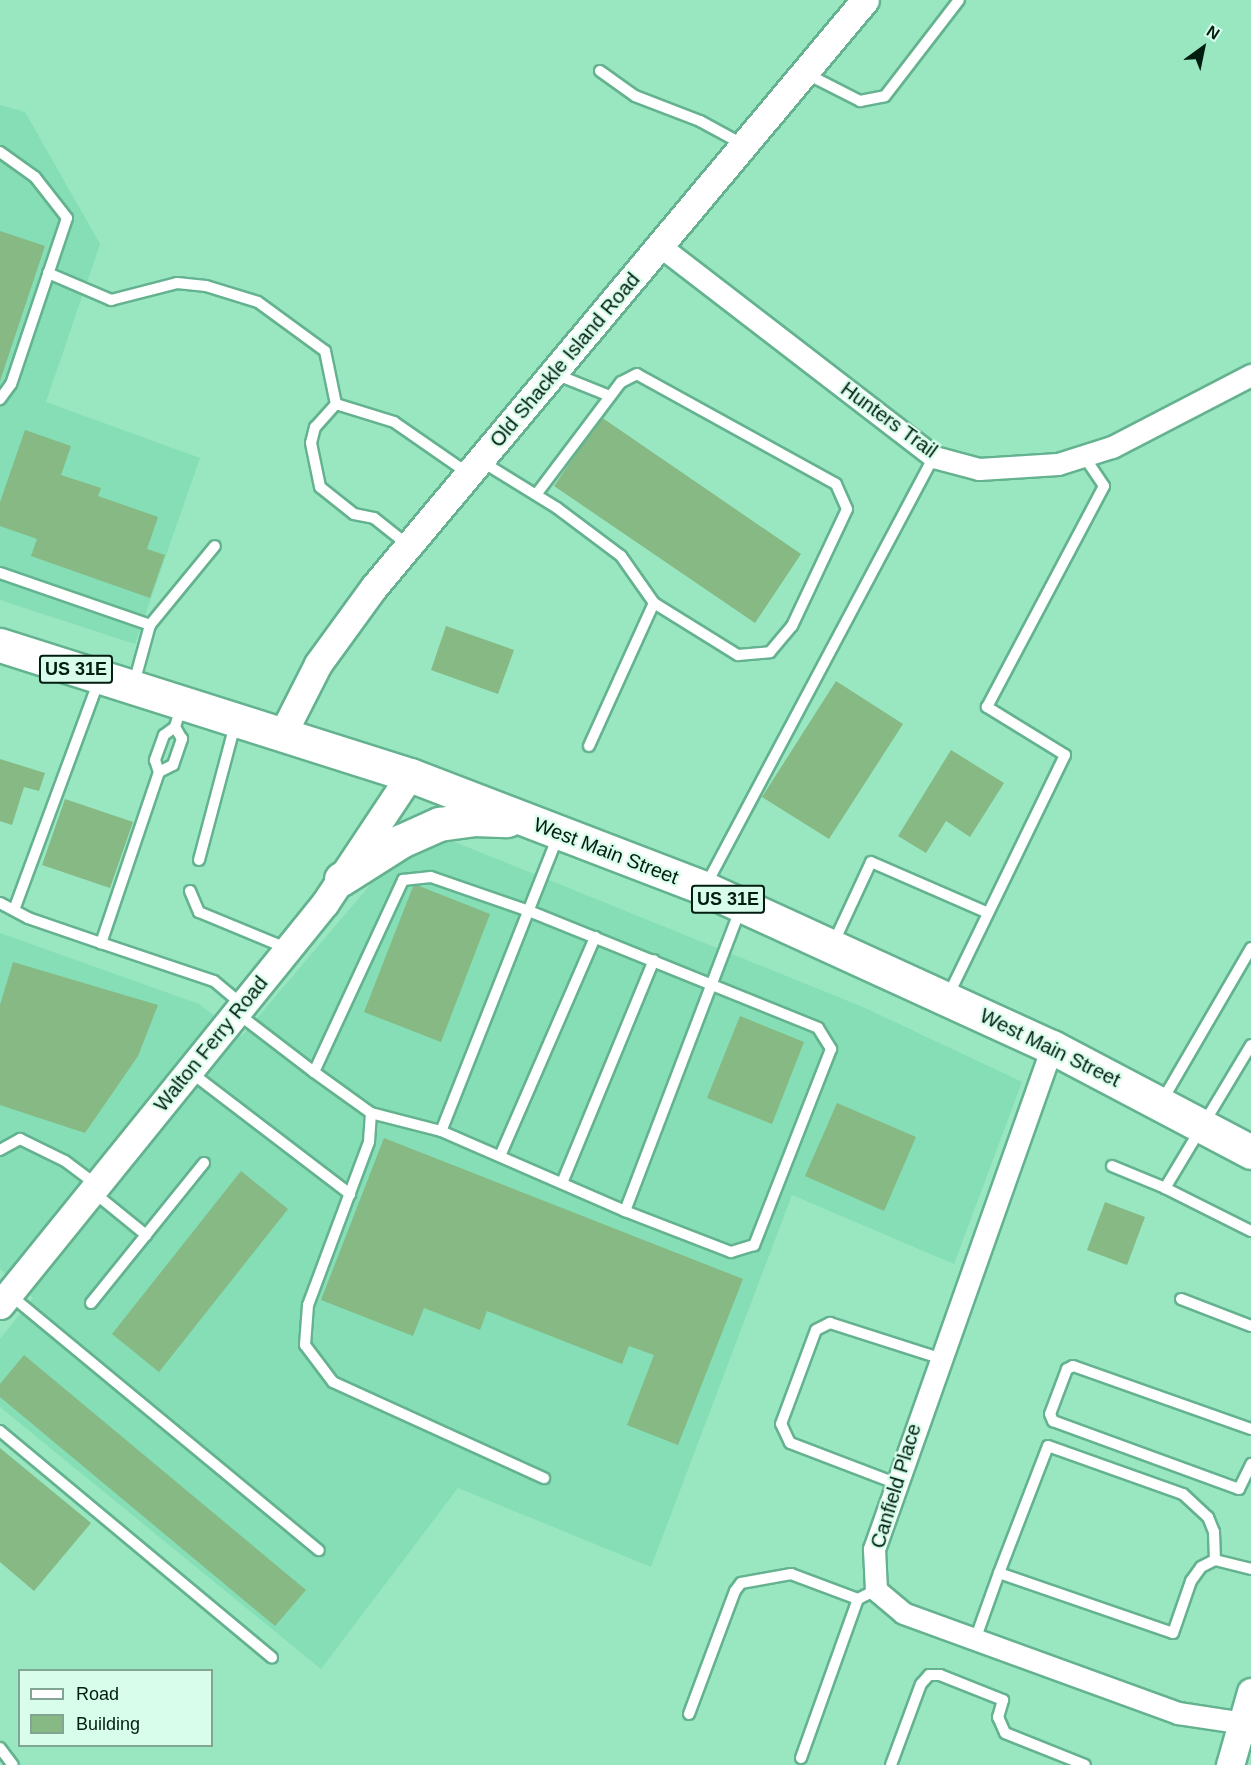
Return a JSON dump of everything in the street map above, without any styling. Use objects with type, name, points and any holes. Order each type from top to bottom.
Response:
[{"type":"main road","name":"West Main Street","points":[[1,647],[133,687],[179,715],[237,718],[410,775],[704,888],[1052,1047],[1251,1152]]},
{"type":"main road","points":[[341,879],[401,841],[439,824],[474,819],[528,820]]},
{"type":"street","name":"Old Shackle Island Road","points":[[284,733],[318,664],[409,546],[865,0]]},
{"type":"street","name":"Hunters Trail","points":[[660,246],[934,457],[980,468],[1011,469],[1058,464],[1112,447],[1251,375]]},
{"type":"street","name":"Walton Ferry Road","points":[[4,1299],[288,949],[341,879],[410,775]]},
{"type":"street","name":"Canfield Place","points":[[867,1594],[874,1549],[895,1483],[1052,1047]]},
{"type":"street","points":[[867,1594],[903,1613],[1178,1713],[1243,1723]]},
{"type":"street","points":[[1230,1765],[1251,1692]]},
{"type":"lane","points":[[805,73],[860,101],[879,99],[885,96],[959,0]]},
{"type":"lane","points":[[600,71],[635,96],[700,121],[744,145]]},
{"type":"lane","points":[[0,152],[35,177],[67,218],[11,384],[0,399]]},
{"type":"lane","points":[[48,273],[111,300],[177,283],[206,286],[258,302],[325,351],[336,404]]},
{"type":"lane","points":[[552,373],[610,396]]},
{"type":"lane","points":[[336,404],[394,422],[475,467],[536,495],[621,556],[654,603],[738,655],[770,652],[792,626],[847,509],[836,484],[637,374],[621,382],[536,495]]},
{"type":"lane","points":[[336,404],[315,427],[310,443],[320,487],[354,514],[374,518],[409,546]]},
{"type":"lane","points":[[946,999],[986,912],[1065,755],[987,707],[1104,486],[1084,456]]},
{"type":"lane","points":[[704,888],[934,457]]},
{"type":"lane","points":[[133,687],[150,625],[215,546]]},
{"type":"lane","points":[[0,573],[150,625]]},
{"type":"lane","points":[[589,746],[654,603]]},
{"type":"lane","points":[[14,910],[100,676]]},
{"type":"lane","points":[[101,944],[159,772],[155,760],[164,735],[179,715]]},
{"type":"lane","points":[[159,772],[173,765],[182,740],[179,715]]},
{"type":"lane","points":[[199,860],[237,718]]},
{"type":"lane","points":[[441,1131],[560,833]]},
{"type":"lane","points":[[832,947],[872,862],[986,912]]},
{"type":"lane","points":[[0,903],[101,944],[214,981],[240,1009],[314,1072],[371,1113],[441,1131],[625,1210],[731,1252],[754,1245],[831,1049],[818,1028],[529,910],[431,877],[403,880],[314,1072]]},
{"type":"lane","points":[[190,891],[199,912],[288,949]]},
{"type":"lane","points":[[625,1210],[742,906]]},
{"type":"lane","points":[[500,1156],[595,937]]},
{"type":"lane","points":[[1160,1104],[1251,948]]},
{"type":"lane","points":[[562,1183],[654,960]]},
{"type":"lane","points":[[1165,1188],[1204,1127],[1251,1045]]},
{"type":"lane","points":[[189,1071],[350,1194]]},
{"type":"lane","points":[[371,1113],[369,1143],[308,1305],[305,1345],[333,1382],[544,1478]]},
{"type":"lane","points":[[0,1150],[20,1139],[65,1161],[146,1235]]},
{"type":"lane","points":[[91,1303],[204,1163]]},
{"type":"lane","points":[[1112,1166],[1165,1188],[1251,1231]]},
{"type":"lane","points":[[4,1299],[319,1550]]},
{"type":"lane","points":[[1181,1299],[1251,1326]]},
{"type":"lane","points":[[895,1483],[790,1443],[781,1424],[816,1330],[830,1323],[939,1358]]},
{"type":"lane","points":[[1251,1429],[1073,1366],[1067,1369],[1050,1414],[1053,1421],[1239,1489],[1251,1464]]},
{"type":"lane","points":[[0,1431],[272,1658]]},
{"type":"lane","points":[[975,1640],[1048,1446],[1183,1494],[1208,1517],[1214,1532],[1215,1560]]},
{"type":"lane","points":[[999,1574],[1173,1633],[1191,1581],[1201,1567],[1215,1560],[1251,1569]]},
{"type":"lane","points":[[689,1714],[735,1591],[741,1583],[791,1574],[867,1594],[801,1758]]},
{"type":"lane","points":[[891,1765],[921,1684],[929,1675],[940,1675],[1003,1700],[998,1717],[1005,1733],[1085,1765]]},
{"type":"lane","points":[[0,1748],[13,1765]]},
{"type":"shaded area","points":[[0,105],[25,112],[100,244],[46,402],[200,458],[135,644],[0,600]]},
{"type":"shaded area","points":[[445,838],[863,1007],[1022,1082],[954,1264],[792,1195],[651,1567],[458,1488],[321,1669],[0,1407],[0,1339],[33,1298],[0,1269],[0,933],[199,1004],[242,1036],[386,866]]},
{"type":"building","points":[[0,231],[45,246],[0,381]]},
{"type":"building","points":[[601,417],[801,554],[755,623],[554,486]]},
{"type":"building","points":[[25,430],[71,446],[61,475],[101,488],[98,496],[158,517],[147,549],[165,555],[150,598],[31,556],[37,539],[0,526],[0,502]]},
{"type":"building","points":[[446,626],[514,650],[498,694],[431,670]]},
{"type":"building","points":[[836,681],[903,724],[829,839],[762,797]]},
{"type":"building","points":[[951,750],[1004,783],[970,837],[946,821],[926,853],[898,836]]},
{"type":"building","points":[[0,759],[45,773],[39,791],[24,787],[12,825],[0,821]]},
{"type":"building","points":[[65,799],[133,822],[110,888],[42,865]]},
{"type":"building","points":[[414,884],[490,914],[441,1042],[364,1012]]},
{"type":"building","points":[[13,962],[158,1005],[138,1056],[85,1133],[0,1105],[0,1005]]},
{"type":"building","points":[[740,1016],[804,1042],[772,1124],[707,1098]]},
{"type":"building","points":[[837,1103],[916,1137],[884,1211],[805,1176]]},
{"type":"building","points":[[384,1138],[743,1279],[678,1445],[627,1425],[654,1355],[629,1346],[622,1364],[487,1311],[480,1330],[424,1308],[413,1336],[321,1300]]},
{"type":"building","points":[[241,1171],[288,1209],[159,1372],[112,1334]]},
{"type":"building","points":[[1105,1202],[1145,1217],[1127,1265],[1087,1250]]},
{"type":"building","points":[[24,1355],[306,1590],[275,1626],[0,1397],[0,1384]]},
{"type":"building","points":[[0,1448],[91,1523],[34,1591],[0,1562]]}]
